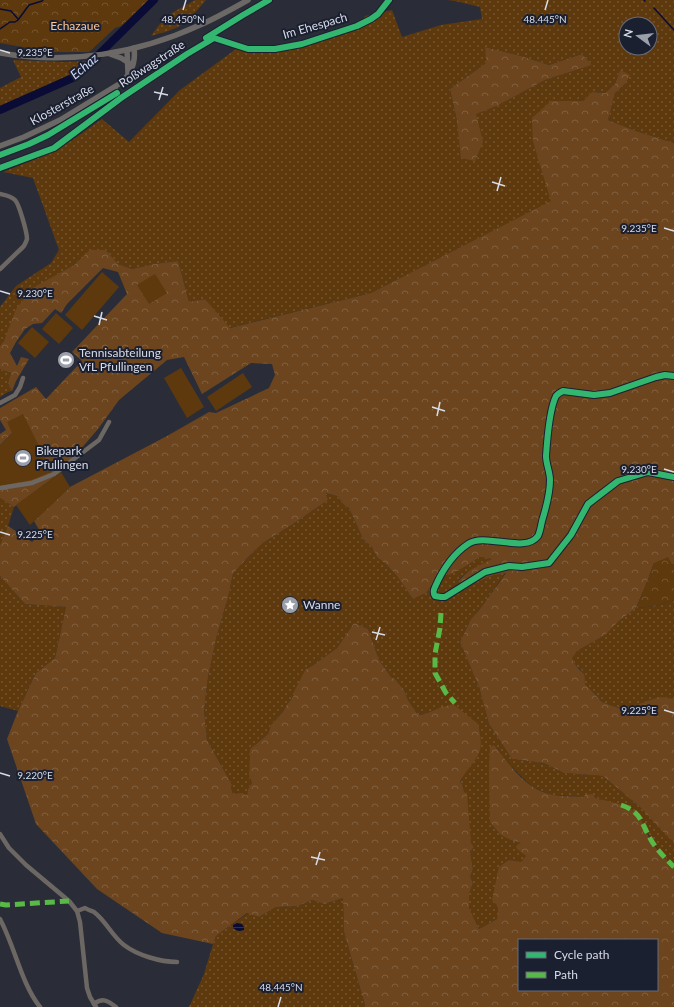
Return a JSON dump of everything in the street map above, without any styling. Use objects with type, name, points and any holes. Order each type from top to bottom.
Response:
[{"type":"main road","points":[[0,53],[28,57],[72,58],[127,50],[181,33],[200,25],[248,0]]},
{"type":"main road","name":"Klosterstraße","points":[[0,146],[24,137],[60,120],[115,88],[124,81],[132,69],[134,48]]},
{"type":"main road","points":[[127,50],[128,74]]},
{"type":"main road","points":[[105,54],[121,58],[128,63]]},
{"type":"street","name":"Im Ehespach","points":[[214,38],[248,49],[275,49],[302,44],[366,22],[378,14],[389,0]]},
{"type":"street","name":"Roßwagstraße","points":[[0,168],[54,148],[121,98],[214,38]]},
{"type":"street","points":[[115,88],[121,98]]},
{"type":"street","points":[[0,194],[9,196],[16,201],[27,238],[23,247],[0,269]]},
{"type":"street","points":[[674,376],[665,375],[656,377],[610,393],[594,395],[563,391],[557,394],[550,424],[546,457],[550,479],[548,501],[538,535],[533,540],[522,544],[484,540],[468,543],[450,562],[433,591],[435,596],[445,597],[485,572],[509,566],[522,567],[549,562],[572,536],[588,504],[618,481],[648,472],[674,477]]},
{"type":"street","points":[[0,403],[15,395],[23,378]]},
{"type":"street","points":[[0,488],[32,482],[54,474],[99,440],[109,422]]},
{"type":"street","points":[[0,834],[9,848],[26,865],[68,901],[77,911],[80,922],[86,988],[90,998],[95,1005],[98,1000],[104,1000],[116,1007]]},
{"type":"street","points":[[77,911],[85,908],[94,912],[123,945],[135,952],[151,958],[169,962],[177,962]]},
{"type":"street","points":[[0,919],[6,930],[30,991],[40,1007]]},
{"type":"green space","name":"Echazaue","points":[[0,0],[150,0],[121,26],[115,28],[89,52],[51,52],[0,43]]},
{"type":"green space","points":[[195,0],[206,0],[194,14],[178,27],[151,36],[170,14]]},
{"type":"green space","points":[[447,0],[674,0],[674,143],[608,120],[615,93],[625,84],[620,70],[615,84],[605,93],[592,92],[583,101],[551,101],[533,142],[552,201],[371,293],[229,328],[205,299],[189,302],[178,261],[132,269],[118,264],[106,250],[91,250],[74,265],[33,289],[0,346],[0,307],[16,286],[51,263],[59,250],[33,178],[3,172],[43,156],[71,141],[102,119],[129,142],[180,90],[236,49],[238,45],[261,49],[302,44],[361,24],[365,16],[392,10],[402,37],[441,25],[482,19],[480,7]],"holes":[[[485,47],[549,65],[582,54],[592,65],[545,80],[497,106],[457,121],[450,89],[486,63]]]},
{"type":"green space","points":[[485,47],[549,65],[582,54],[592,65],[545,80],[497,106],[476,114],[483,142],[475,161],[461,158],[457,121],[450,89],[486,63]]},
{"type":"green space","points":[[13,60],[63,62],[89,61],[80,70],[0,108],[0,88],[21,77]]},
{"type":"green space","points":[[620,70],[630,75],[625,84],[615,93],[608,120],[674,143],[674,565],[654,563],[636,608],[619,621],[605,635],[577,651],[572,658],[577,667],[584,674],[585,684],[602,702],[624,710],[631,705],[636,710],[639,704],[660,697],[674,699],[674,841],[670,839],[640,807],[603,776],[564,773],[544,763],[512,759],[489,724],[479,687],[460,642],[471,619],[506,573],[494,575],[484,579],[473,584],[464,591],[458,581],[470,570],[492,559],[480,557],[449,575],[444,573],[437,587],[431,586],[426,593],[413,599],[397,576],[377,557],[372,547],[363,539],[349,508],[344,505],[337,496],[325,493],[328,500],[263,543],[233,574],[216,639],[208,677],[204,710],[207,740],[232,785],[231,788],[233,794],[240,793],[247,795],[248,789],[252,783],[249,775],[250,749],[268,734],[271,725],[283,712],[293,697],[305,670],[337,648],[354,623],[368,629],[379,660],[391,677],[395,679],[404,690],[408,700],[418,715],[453,704],[478,724],[481,740],[480,751],[460,782],[464,792],[467,794],[471,843],[474,847],[470,852],[473,869],[470,877],[473,883],[469,894],[469,908],[479,929],[497,919],[498,906],[492,900],[499,867],[509,860],[521,862],[526,856],[516,848],[517,845],[521,843],[501,835],[490,822],[490,747],[494,745],[517,773],[538,790],[560,796],[584,797],[585,795],[593,794],[595,798],[630,809],[640,817],[653,844],[674,867],[674,1007],[364,1007],[365,1005],[344,932],[343,898],[325,904],[312,900],[298,906],[276,907],[259,917],[247,913],[216,936],[213,944],[162,933],[97,889],[36,824],[7,739],[36,673],[55,658],[66,607],[25,604],[0,576],[0,545],[8,526],[32,542],[41,533],[34,521],[70,487],[209,412],[216,413],[269,388],[275,375],[272,364],[251,363],[202,394],[184,357],[167,360],[119,400],[98,429],[61,472],[14,507],[0,498],[0,486],[12,433],[0,445],[0,434],[6,430],[0,420],[0,408],[36,387],[46,399],[82,361],[72,352],[127,294],[118,272],[103,268],[67,304],[61,313],[55,309],[42,323],[33,324],[25,329],[10,353],[17,366],[21,357],[29,359],[12,391],[8,383],[11,373],[0,369],[0,346],[4,341],[16,309],[33,288],[74,265],[90,250],[106,250],[118,264],[132,269],[178,261],[189,302],[205,299],[230,328],[371,293],[551,201],[533,142],[532,118],[551,101],[583,101],[592,92],[605,93],[615,84]]},
{"type":"green space","points":[[102,272],[119,287],[82,330],[65,315]]},
{"type":"green space","points":[[155,274],[167,293],[149,304],[137,285]]},
{"type":"green space","points":[[56,313],[73,328],[59,344],[42,329]]},
{"type":"green space","points":[[32,327],[49,342],[35,358],[18,343]]},
{"type":"green space","points":[[181,368],[204,407],[187,418],[164,378]]},
{"type":"green space","points":[[0,369],[11,373],[8,383],[12,391],[0,397]]},
{"type":"green space","points":[[243,373],[252,387],[216,411],[207,397]]},
{"type":"green space","name":"Bikepark Pfullingen","points":[[23,414],[52,472],[31,480],[0,486],[0,445],[12,433],[7,422]]},
{"type":"green space","points":[[61,472],[70,487],[30,525],[16,505]]},
{"type":"green space","points":[[324,493],[337,496],[344,505],[349,508],[363,539],[372,547],[377,557],[397,576],[413,599],[426,593],[444,573],[466,566],[480,557],[493,559],[470,570],[458,580],[464,591],[482,579],[506,572],[480,609],[471,619],[460,642],[479,687],[489,724],[512,759],[544,763],[564,773],[603,776],[640,807],[674,841],[674,867],[657,848],[646,829],[627,807],[595,798],[554,795],[533,787],[507,762],[494,745],[511,840],[522,843],[527,856],[521,862],[509,860],[498,906],[497,919],[479,929],[469,908],[469,894],[473,883],[470,877],[473,869],[470,852],[474,847],[471,843],[462,784],[460,782],[462,778],[439,708],[425,714],[418,715],[408,700],[404,690],[395,679],[391,677],[379,660],[368,629],[354,623],[337,648],[305,670],[293,697],[283,712],[271,725],[268,734],[250,749],[249,775],[252,783],[248,789],[247,796],[240,793],[233,794],[231,788],[232,785],[207,740],[204,710],[208,677],[216,639],[233,574],[263,543],[328,500]]},
{"type":"green space","points":[[0,498],[14,507],[0,545]]},
{"type":"green space","points":[[668,557],[674,565],[674,600],[656,606],[636,608],[654,563]]},
{"type":"green space","points":[[0,576],[25,604],[66,607],[55,658],[36,673],[18,711],[0,706]]},
{"type":"green space","points":[[674,600],[674,699],[636,710],[624,710],[602,702],[585,684],[582,671],[577,667],[571,658],[577,651],[605,635],[619,621],[636,608],[656,606]]},
{"type":"green space","points":[[343,898],[344,932],[365,1005],[364,1007],[189,1007],[204,974],[216,936],[248,913],[259,917],[276,907],[298,906],[312,900],[326,904]]},
{"type":"shaded area","points":[[237,923],[242,924],[244,930],[238,931],[233,928],[233,925]]},
{"type":"waterway","points":[[0,29],[10,22],[15,22],[18,20],[29,5],[43,0]]},
{"type":"waterway","name":"Echaz","points":[[0,110],[77,76],[154,0]]},
{"type":"waterway","points":[[654,8],[674,30]]},
{"type":"waterway","points":[[0,9],[11,11],[18,19]]},
{"type":"marked path","points":[[441,613],[435,654],[435,673],[446,693],[455,703]]},
{"type":"marked path","points":[[621,805],[633,811],[637,815],[653,844],[674,867]]},
{"type":"marked path","points":[[0,904],[6,905],[69,901]]},
{"type":"cycle path","points":[[206,38],[269,0]]},
{"type":"cycle path","points":[[0,168],[54,148],[121,98],[214,38],[248,49],[275,49],[302,44],[357,26],[371,19],[378,14],[389,0]]},
{"type":"cycle path","points":[[0,155],[48,135],[117,93]]},
{"type":"cycle path","points":[[674,376],[665,375],[656,377],[610,393],[594,395],[563,391],[558,394],[552,408],[546,450],[550,485],[538,536],[532,541],[524,543],[484,540],[475,541],[468,544],[453,558],[445,569],[434,588],[434,595],[445,597],[485,572],[509,566],[522,567],[549,563],[571,535],[588,504],[618,481],[648,472],[674,477]]},
{"type":"place","name":"Tennisabteilung VfL Pfullingen","points":[[66,360]]},
{"type":"place","name":"Bikepark Pfullingen","points":[[23,458]]},
{"type":"place","name":"Wanne","points":[[290,605]]}]
